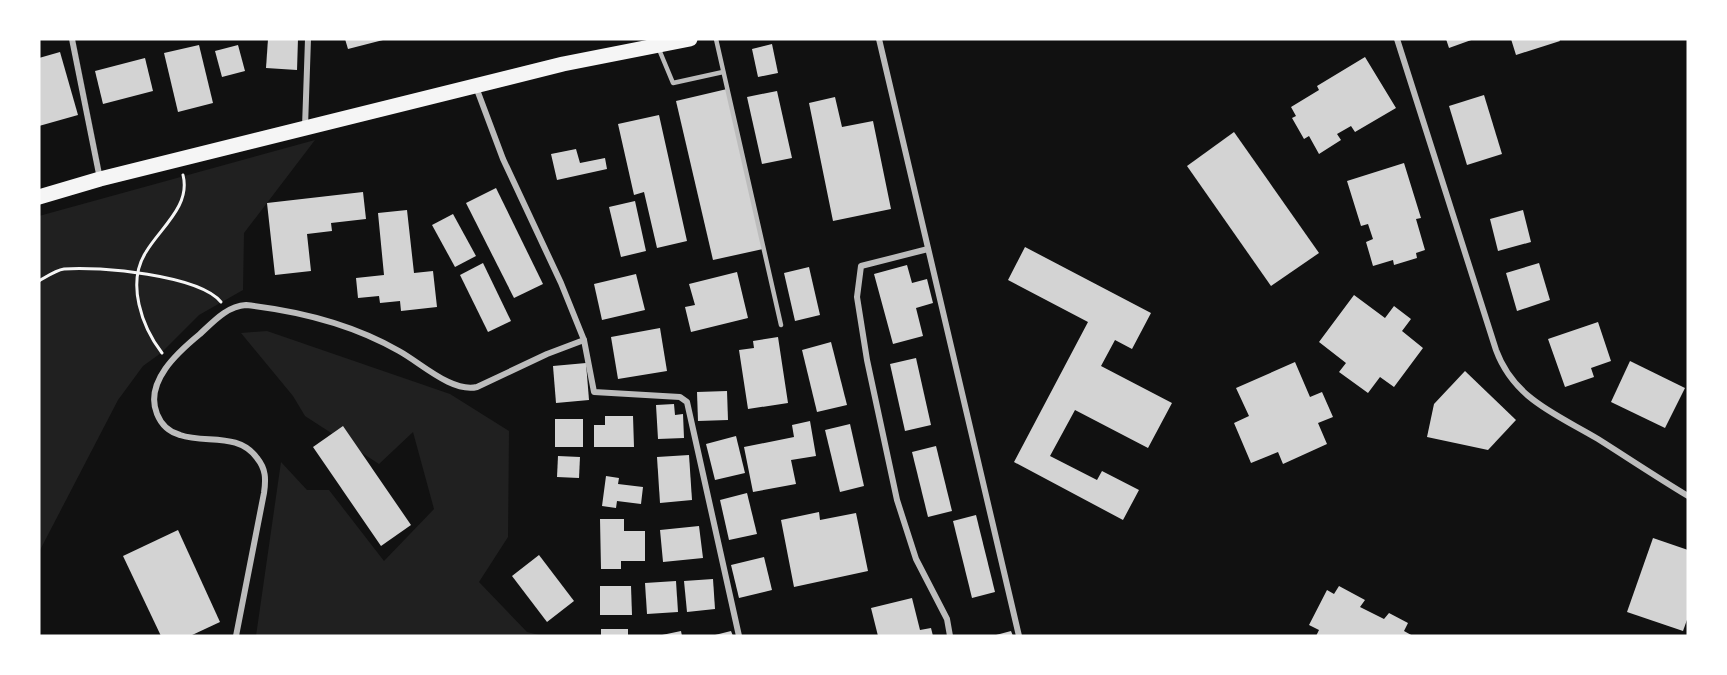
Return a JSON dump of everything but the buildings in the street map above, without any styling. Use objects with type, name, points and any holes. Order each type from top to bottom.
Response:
[{"type":"main road","points":[[39,197],[100,179],[563,64],[665,42],[690,39]]},
{"type":"street","points":[[72,39],[100,179]]},
{"type":"street","points":[[305,128],[308,39]]},
{"type":"street","points":[[879,39],[1019,636]]},
{"type":"street","points":[[1397,39],[1496,350],[1506,374],[1546,410],[1596,438],[1688,496]]},
{"type":"street","points":[[475,86],[503,159],[561,283],[584,340],[594,392],[680,397],[687,402],[739,636]]},
{"type":"street","points":[[928,249],[861,266],[857,297],[867,360],[897,500],[916,560],[947,619],[950,636]]},
{"type":"street","points":[[236,636],[264,493],[264,470],[254,454],[241,445],[180,436],[163,424],[155,408],[154,393],[157,383],[175,357],[229,310],[238,306],[249,306],[327,321],[376,339],[402,352],[452,385],[466,388],[477,387],[547,354],[584,340]]},
{"type":"lane","points":[[716,39],[781,325]]},
{"type":"lane","points":[[665,42],[673,83],[723,72]]},
{"type":"path","points":[[175,357],[161,353],[149,333],[137,296],[138,273],[144,254],[182,204],[183,175]]},
{"type":"path","points":[[39,281],[62,269],[138,273],[172,278],[215,294],[229,310]]},
{"type":"shaded area","points":[[315,140],[244,233],[243,290],[199,315],[161,353],[143,366],[118,400],[39,552],[39,216]]},
{"type":"shaded area","points":[[267,331],[450,394],[509,431],[508,537],[479,582],[527,632],[543,636],[256,636],[281,462],[307,490],[329,490],[384,561],[434,509],[413,432],[379,464],[305,416],[293,396],[241,333]]}]
